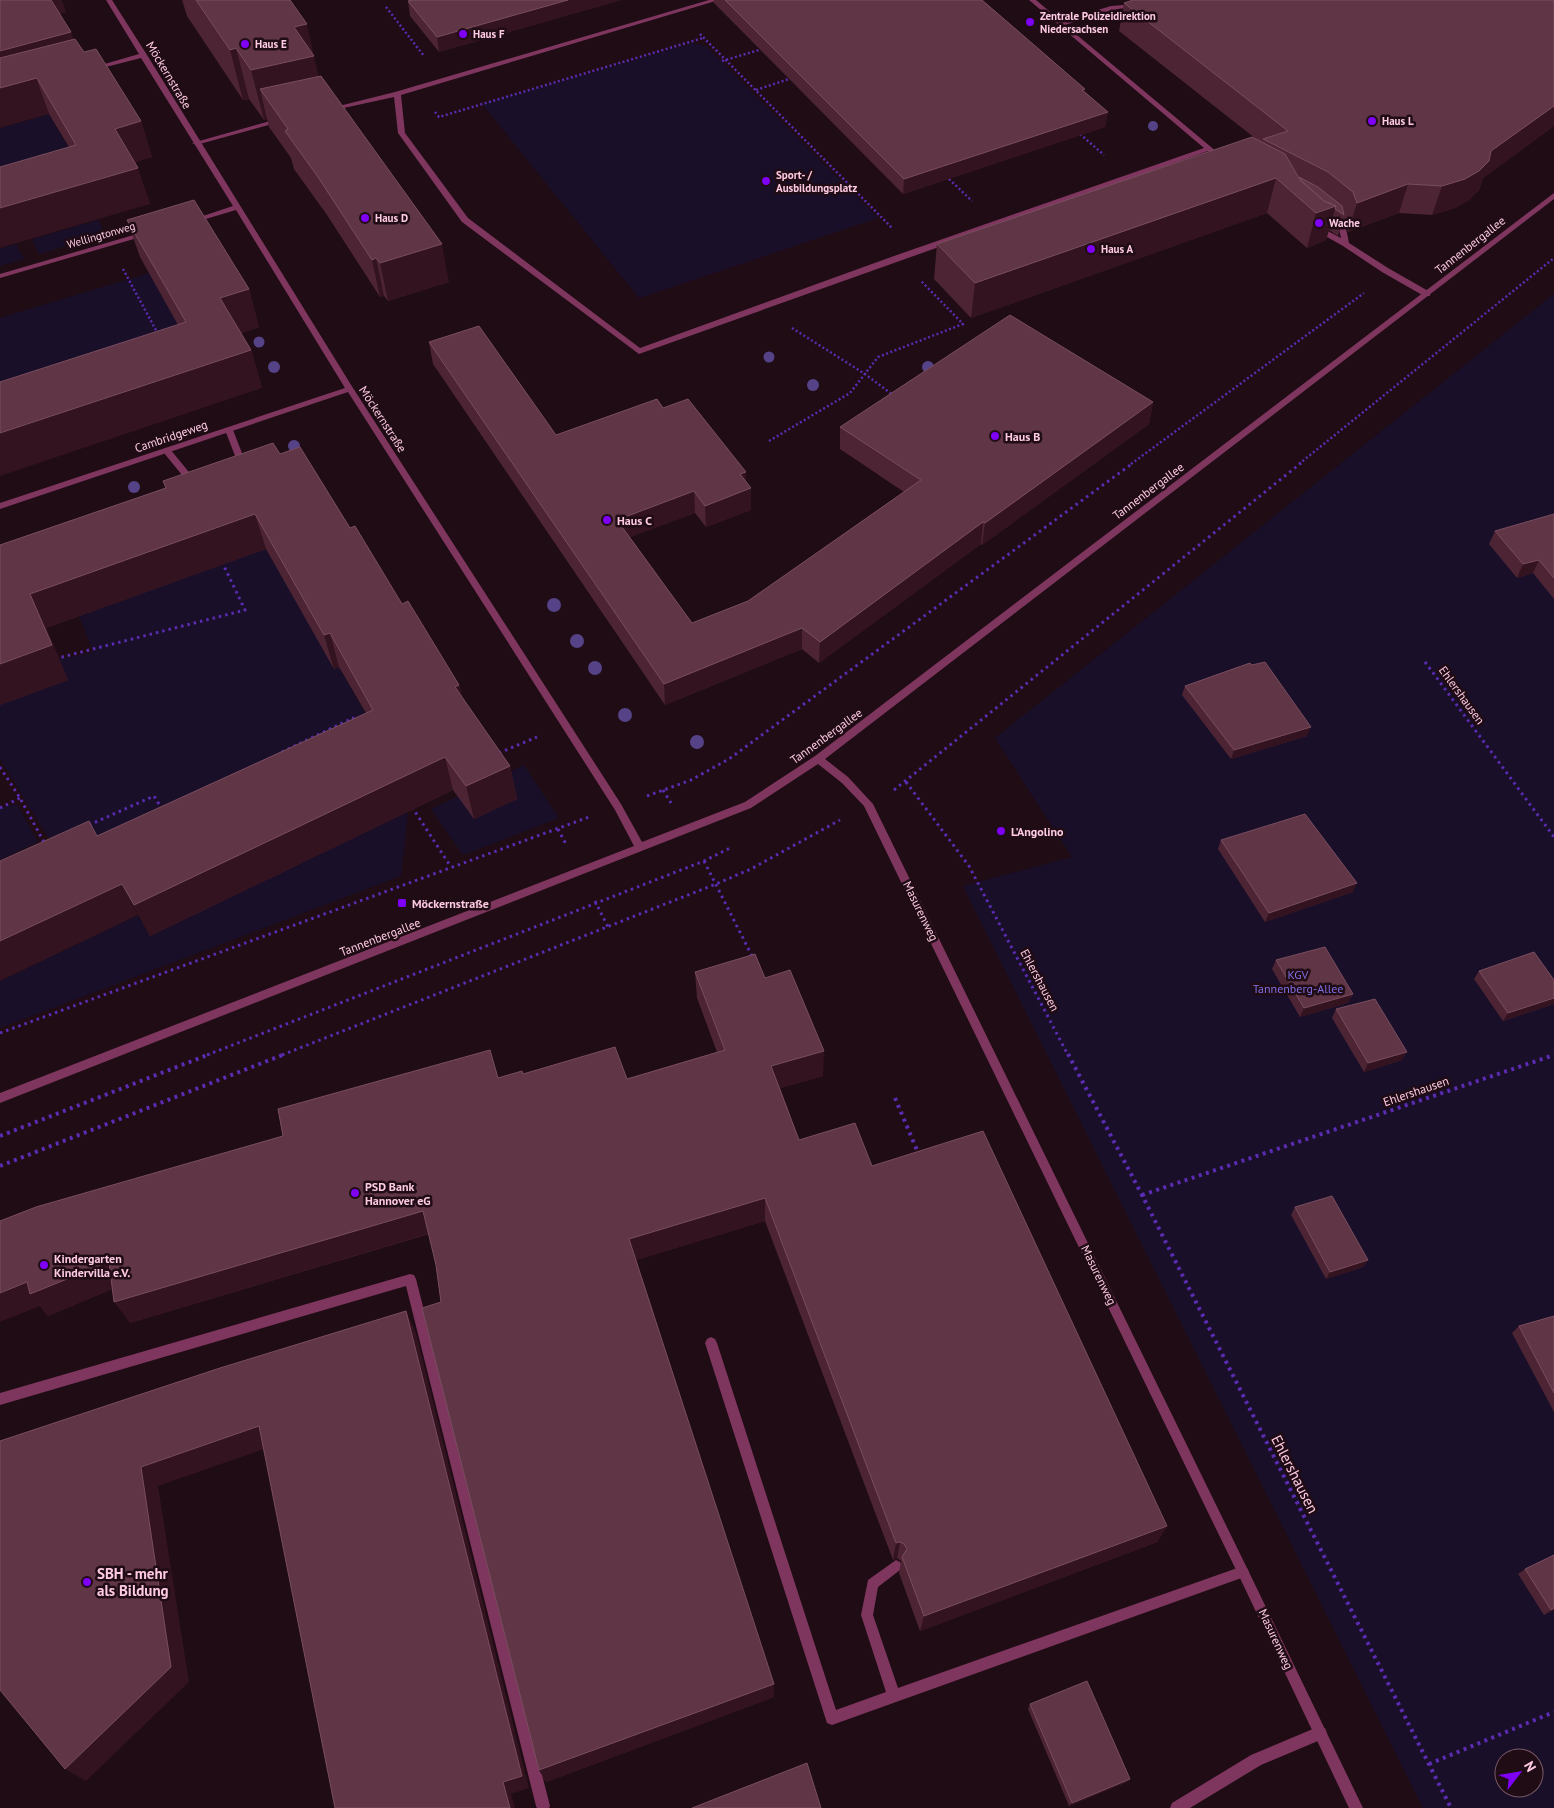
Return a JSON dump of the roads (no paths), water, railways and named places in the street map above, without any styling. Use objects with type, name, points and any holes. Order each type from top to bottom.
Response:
[{"type":"street","name":"Möckernstraße","points":[[109,0],[236,208],[350,389],[618,807],[640,848]]},
{"type":"street","points":[[322,111],[397,94],[716,0]]},
{"type":"street","points":[[1032,0],[1208,149],[1224,157]]},
{"type":"street","points":[[1060,24],[1110,8],[1147,3]]},
{"type":"street","points":[[86,70],[144,55]]},
{"type":"street","points":[[397,94],[402,134],[466,220],[639,351],[758,307],[1208,149]]},
{"type":"street","points":[[196,143],[285,119]]},
{"type":"street","name":"Tannenbergallee","points":[[0,1098],[748,805],[818,758],[1554,195]]},
{"type":"street","points":[[182,224],[236,208]]},
{"type":"street","points":[[1328,214],[1341,224],[1346,244]]},
{"type":"street","points":[[1307,222],[1320,232],[1346,244],[1427,294]]},
{"type":"street","name":"Wellingtonweg","points":[[0,276],[155,232]]},
{"type":"street","name":"Cambridgeweg","points":[[0,506],[350,389]]},
{"type":"street","points":[[229,430],[246,475]]},
{"type":"street","points":[[167,451],[200,491]]},
{"type":"street","name":"Masurenweg","points":[[818,758],[845,780],[868,804],[1244,1572],[1356,1808]]},
{"type":"street","points":[[0,1399],[410,1279],[543,1806]]},
{"type":"street","points":[[711,1343],[832,1718],[1244,1572]]},
{"type":"street","points":[[894,1696],[867,1615],[872,1584],[896,1566]]},
{"type":"street","points":[[1177,1808],[1256,1760],[1320,1733]]},
{"type":"place","name":"Zentrale Polizeidirektion Niedersachsen","points":[[1030,22]]},
{"type":"place","name":"Haus F","points":[[463,34]]},
{"type":"place","name":"Haus E","points":[[245,44]]},
{"type":"place","name":"Haus L","points":[[1372,121]]},
{"type":"place","name":"Sport- / Ausbildungsplatz","points":[[766,181]]},
{"type":"place","name":"Haus D","points":[[365,218]]},
{"type":"place","name":"Wache","points":[[1319,223]]},
{"type":"place","name":"Haus A","points":[[1091,249]]},
{"type":"place","name":"Haus B","points":[[995,436]]},
{"type":"place","name":"Haus C","points":[[607,520]]},
{"type":"place","name":"L'Angolino","points":[[1001,831]]},
{"type":"place","name":"Möckernstraße","points":[[402,903]]},
{"type":"place","name":"PSD Bank Hannover eG","points":[[355,1193]]},
{"type":"place","name":"Kindergarten Kindervilla e.V.","points":[[44,1265]]},
{"type":"place","name":"SBH - mehr als Bildung","points":[[87,1582]]},
{"type":"park label","name":"KGV Tannenberg-Allee","points":[[1298,981]]}]
